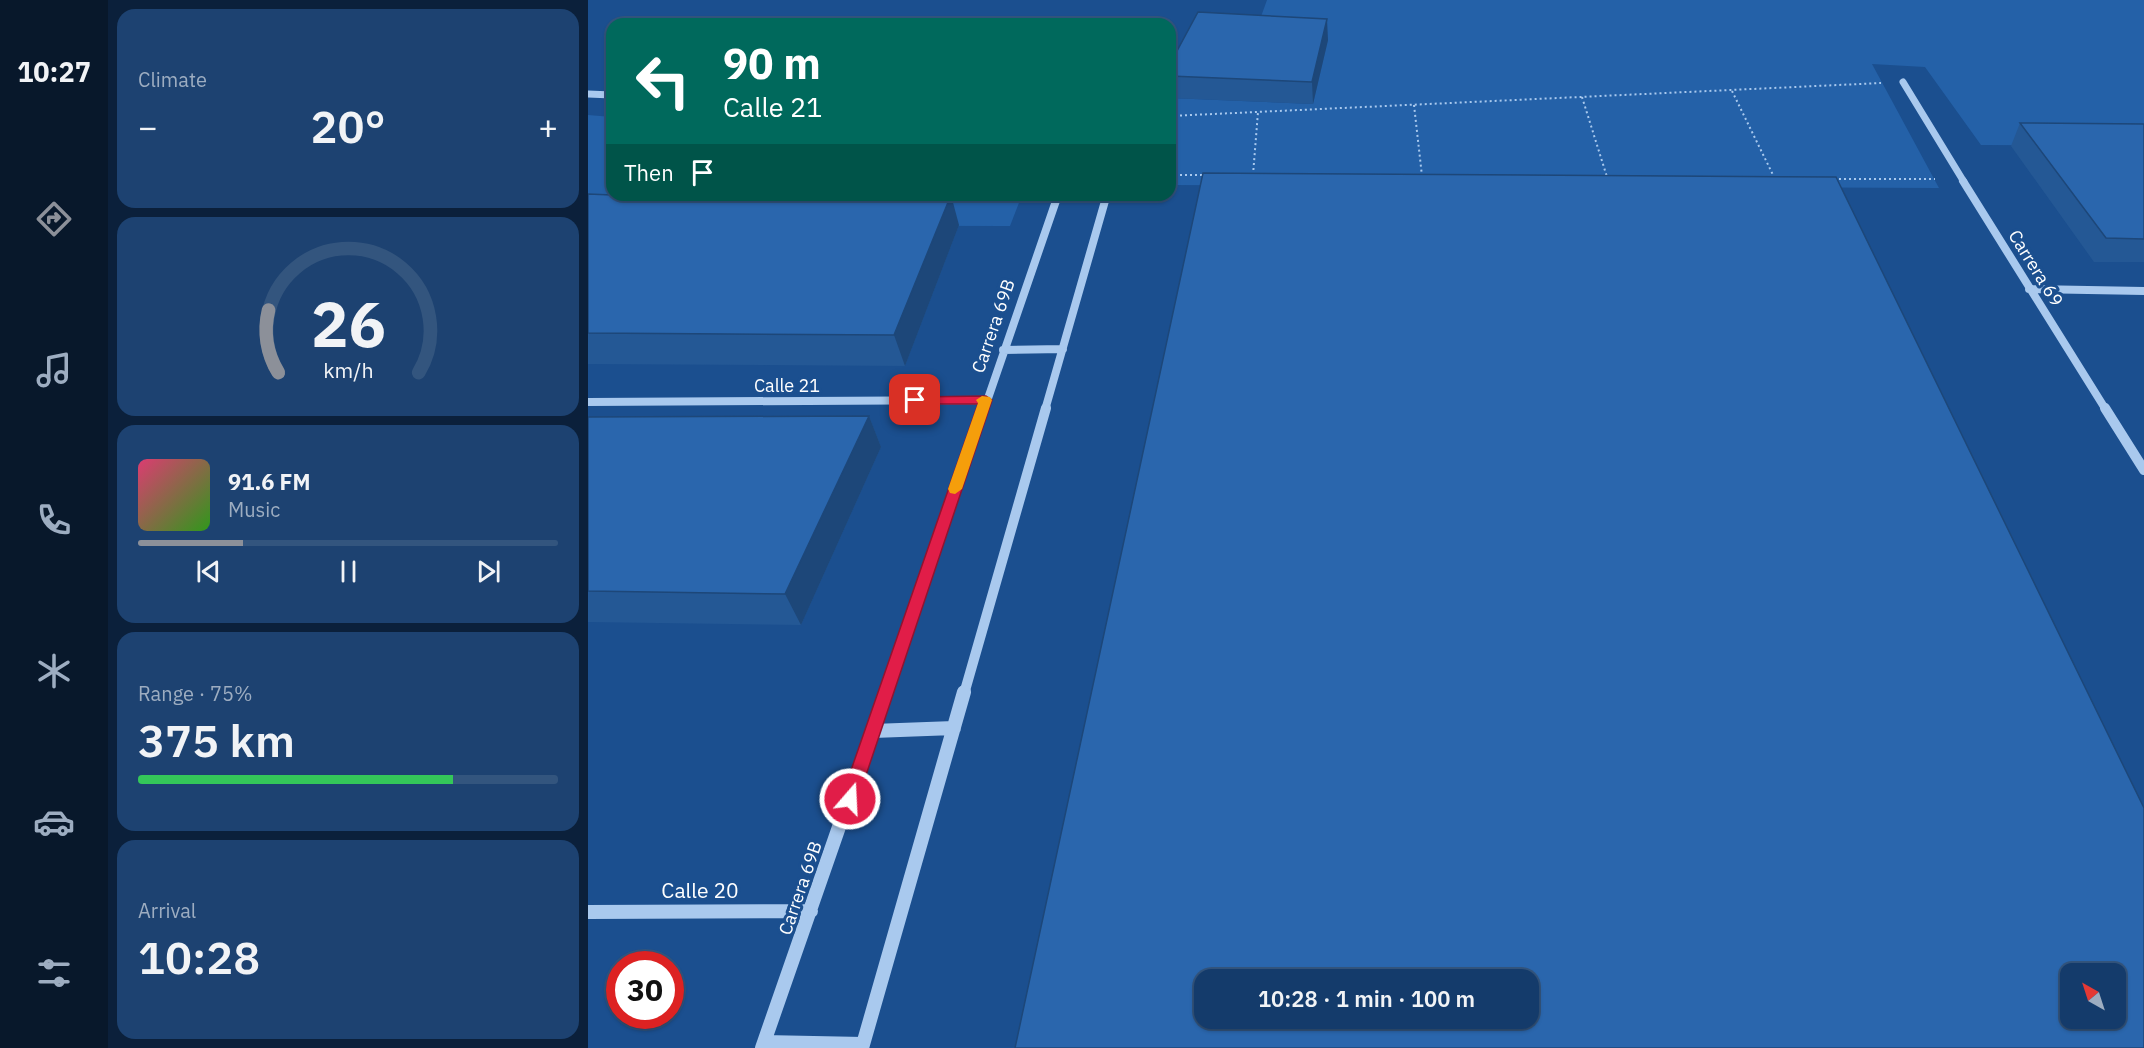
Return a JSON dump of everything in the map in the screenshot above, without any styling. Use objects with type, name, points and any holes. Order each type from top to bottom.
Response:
[{"type":"street","name":"Carrera 69","points":[[1903,82],[2029,289],[2144,470]]},
{"type":"street","points":[[588,94],[606,95]]},
{"type":"street","name":"Carrera 69B","points":[[763,1045],[1056,201]]},
{"type":"street","points":[[763,1045],[863,1046],[1105,201]]},
{"type":"street","points":[[2029,289],[2144,291]]},
{"type":"street","points":[[1003,350],[1063,349]]},
{"type":"street","name":"Calle 21","points":[[588,402],[986,400]]},
{"type":"street","points":[[873,731],[954,728]]},
{"type":"street","name":"Calle 20","points":[[588,912],[811,911]]},
{"type":"path","points":[[1176,116],[1903,82]]},
{"type":"path","points":[[1731,90],[1775,178],[1764,178]]},
{"type":"path","points":[[1582,97],[1607,177],[1596,177]]},
{"type":"path","points":[[1414,105],[1422,176]]},
{"type":"path","points":[[1258,112],[1253,175],[1264,175]]},
{"type":"path","points":[[1176,175],[1217,175]]},
{"type":"path","points":[[1834,179],[1962,179]]},
{"type":"shaded area","points":[[1267,0],[2144,0],[2144,146],[1981,145],[1925,67],[1872,64],[1939,188],[1176,185],[1176,98],[1313,104],[1254,36]]},
{"type":"shaded area","points":[[588,115],[606,116],[606,201],[1020,201],[1010,226],[588,225]]},
{"type":"building","points":[[1198,12],[1327,19],[1312,82],[1176,76],[1176,53]]},
{"type":"building","points":[[2020,123],[2144,124],[2144,239],[2106,238]]},
{"type":"building","points":[[1203,173],[1836,177],[2144,808],[2144,1048],[1015,1048]]},
{"type":"building","points":[[588,194],[606,195],[606,201],[949,201],[894,335],[588,333]]},
{"type":"building","points":[[869,416],[785,594],[588,591],[588,417]]},
{"type":"slow traffic","points":[[955,489],[986,400],[982,400]]},
{"type":"route","points":[[850,799],[986,400],[915,400]]}]
